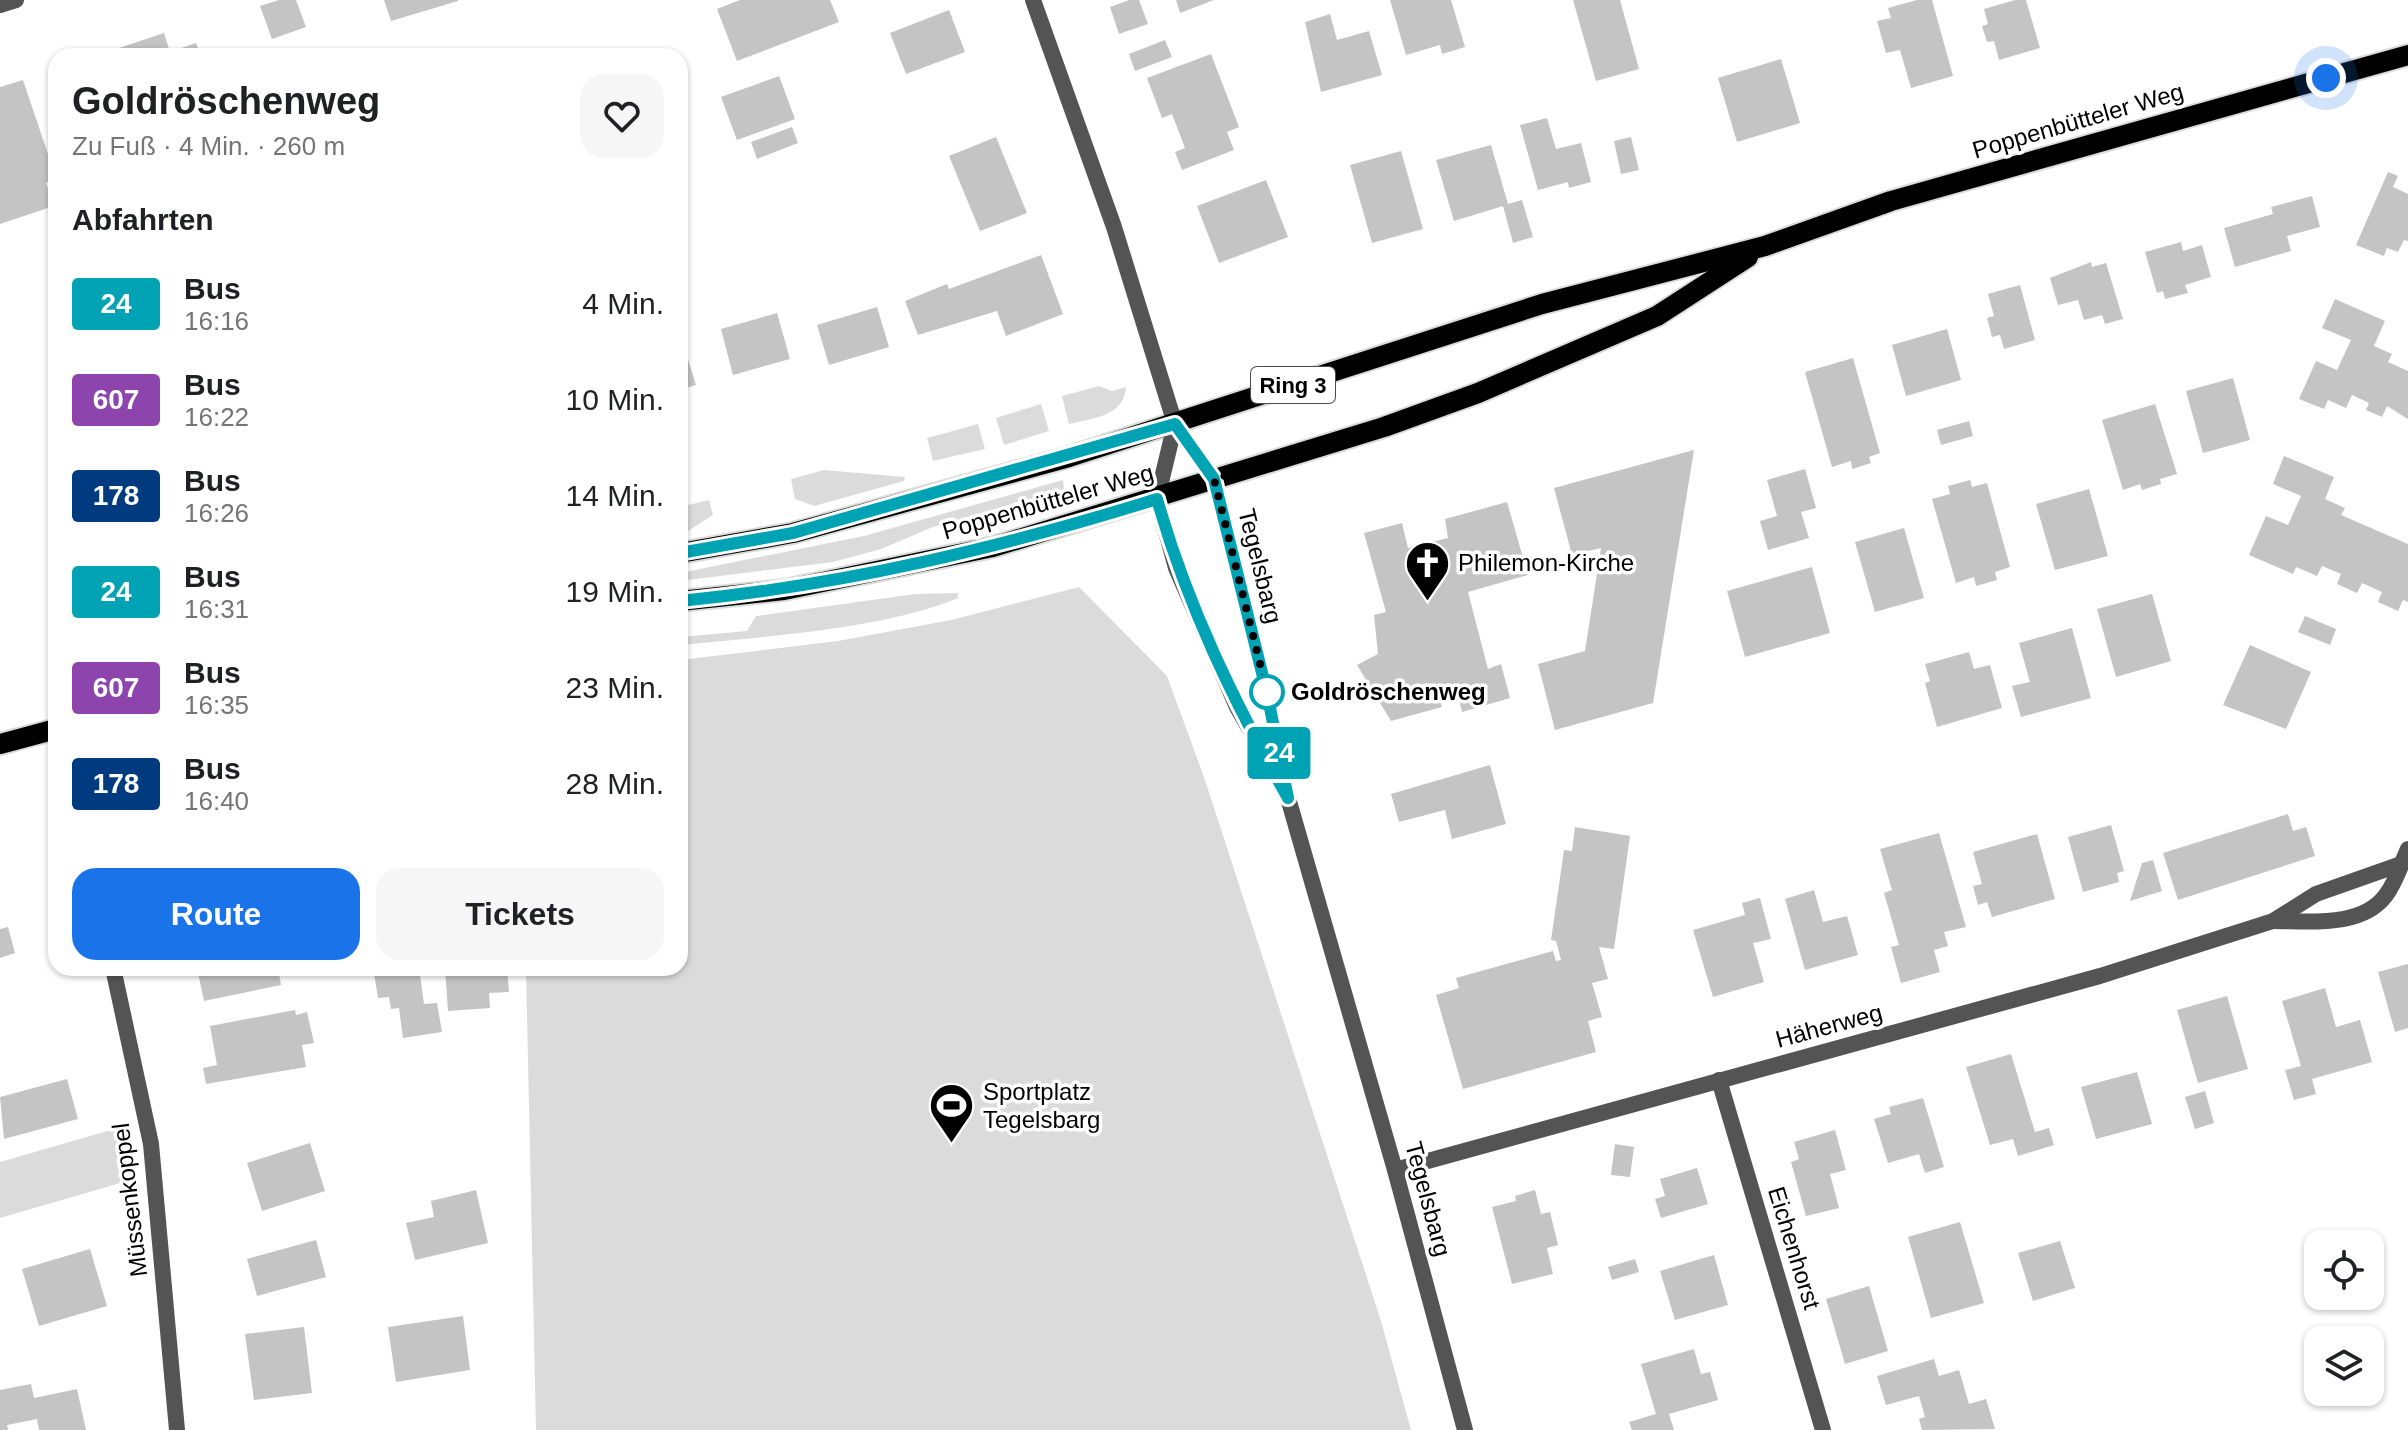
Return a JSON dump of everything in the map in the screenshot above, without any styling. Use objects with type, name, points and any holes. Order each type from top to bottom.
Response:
[{"type":"main road","name":"Poppenbütteler Weg","points":[[688,552],[793,533],[1175,424],[1410,344],[1542,304],[1765,246],[1891,201],[2408,55]]},
{"type":"main road","name":"Poppenbütteler Weg","points":[[688,600],[784,590],[906,568],[993,547],[1384,427],[1563,357],[1657,316],[1765,246]]},
{"type":"main road","points":[[0,744],[48,731]]},
{"type":"street","points":[[0,5],[16,0]]},
{"type":"street","points":[[1033,0],[1114,227],[1175,424]]},
{"type":"street","name":"Tegelsbarg","points":[[1175,424],[1214,479],[1267,693],[1288,798],[1395,1170],[1465,1430]]},
{"type":"street","name":"Tegelsbarg","points":[[1175,424],[1157,499],[1176,568],[1237,707],[1288,798]]},
{"type":"street","name":"Häherweg","points":[[1395,1170],[2100,976],[2273,921],[2316,894],[2404,857]]},
{"type":"street","name":"Häherweg","points":[[2273,921],[2331,921],[2364,913],[2386,896],[2404,857]]},
{"type":"street","name":"Müssenkoppel","points":[[115,976],[151,1144],[177,1430]]},
{"type":"street","name":"Eichenhorst","points":[[1719,1080],[1823,1430]]},
{"type":"shaded area","points":[[1099,386],[1112,391],[1126,387],[1119,405],[1097,418],[1069,424],[1062,396]]},
{"type":"shaded area","points":[[1041,404],[1049,431],[1004,445],[996,418]]},
{"type":"shaded area","points":[[978,424],[985,449],[933,461],[927,438]]},
{"type":"shaded area","points":[[824,470],[905,477],[904,481],[814,506],[795,499],[791,479]]},
{"type":"shaded area","points":[[1063,480],[1064,489],[933,527],[881,549],[833,562],[688,580],[688,571],[864,536]]},
{"type":"shaded area","points":[[709,500],[713,515],[688,531],[688,505]]},
{"type":"shaded area","name":"Sportplatz Tegelsbarg","points":[[1079,587],[1167,676],[1204,777],[1381,1321],[1411,1430],[536,1430],[526,976],[688,976],[688,659],[838,641],[951,620]]},
{"type":"shaded area","points":[[958,593],[958,598],[928,609],[859,624],[688,644],[688,636],[747,631],[756,616],[915,594]]},
{"type":"shaded area","points":[[118,1128],[127,1181],[0,1218],[0,1162]]},
{"type":"building","points":[[279,0],[296,0],[306,27],[272,39],[260,6]]},
{"type":"building","points":[[384,0],[458,0],[458,1],[391,21]]},
{"type":"building","points":[[740,0],[830,0],[839,22],[737,61],[717,9]]},
{"type":"building","points":[[1139,0],[1148,24],[1119,34],[1110,7]]},
{"type":"building","points":[[1176,0],[1214,0],[1180,13]]},
{"type":"building","points":[[1390,0],[1451,0],[1465,47],[1442,54],[1440,45],[1406,55]]},
{"type":"building","points":[[1573,0],[1620,0],[1639,69],[1596,81]]},
{"type":"building","points":[[1917,0],[1932,0],[1953,76],[1911,88],[1900,50],[1886,53],[1877,21],[1891,18],[1888,8]]},
{"type":"building","points":[[2026,0],[2040,48],[1999,60],[1994,41],[1987,42],[1982,26],[1988,24],[1984,9]]},
{"type":"building","points":[[949,10],[965,52],[906,74],[890,33]]},
{"type":"building","points":[[1330,14],[1337,40],[1369,31],[1382,75],[1321,92],[1305,22]]},
{"type":"building","points":[[164,33],[169,48],[119,48]]},
{"type":"building","points":[[1165,40],[1172,57],[1135,71],[1129,54]]},
{"type":"building","points":[[196,43],[198,48],[182,48]]},
{"type":"building","points":[[1211,54],[1239,127],[1227,132],[1234,150],[1182,170],[1175,152],[1185,148],[1172,114],[1162,118],[1147,78]]},
{"type":"building","points":[[1781,59],[1800,123],[1737,142],[1718,78]]},
{"type":"building","points":[[779,76],[795,119],[737,140],[721,97]]},
{"type":"building","points":[[23,80],[48,154],[48,208],[0,224],[0,87]]},
{"type":"building","points":[[1547,118],[1556,149],[1581,143],[1591,182],[1569,188],[1568,182],[1538,190],[1520,125]]},
{"type":"building","points":[[792,127],[798,143],[757,159],[751,142]]},
{"type":"building","points":[[996,137],[1027,213],[980,231],[949,156]]},
{"type":"building","points":[[1631,137],[1639,170],[1621,174],[1614,141]]},
{"type":"building","points":[[1491,145],[1508,204],[1522,200],[1533,237],[1513,243],[1503,206],[1454,221],[1436,160]]},
{"type":"building","points":[[1401,151],[1423,229],[1372,243],[1350,165]]},
{"type":"building","points":[[2388,172],[2398,176],[2393,187],[2408,194],[2408,241],[2404,240],[2398,252],[2387,248],[2384,256],[2356,245]]},
{"type":"building","points":[[1266,180],[1288,237],[1219,263],[1197,206]]},
{"type":"building","points":[[2312,196],[2320,227],[2287,236],[2291,251],[2235,267],[2224,228],[2273,214],[2271,207]]},
{"type":"building","points":[[2181,242],[2183,251],[2202,245],[2211,277],[2185,285],[2188,293],[2165,299],[2163,291],[2157,293],[2145,252]]},
{"type":"building","points":[[1041,255],[1063,314],[1006,336],[997,311],[918,335],[905,301],[947,284],[949,289]]},
{"type":"building","points":[[2091,262],[2092,267],[2106,263],[2123,319],[2105,324],[2102,315],[2084,320],[2078,300],[2058,305],[2050,278]]},
{"type":"building","points":[[2020,285],[2035,340],[2004,349],[2000,335],[1992,337],[1987,318],[1994,316],[1988,294]]},
{"type":"building","points":[[2335,299],[2385,321],[2374,346],[2392,354],[2388,362],[2408,371],[2408,419],[2387,406],[2382,417],[2366,410],[2369,403],[2352,395],[2346,408],[2328,400],[2324,409],[2299,399],[2316,361],[2337,370],[2351,340],[2322,328]]},
{"type":"building","points":[[877,307],[889,347],[829,365],[817,325]]},
{"type":"building","points":[[777,313],[790,359],[733,375],[721,329]]},
{"type":"building","points":[[1947,329],[1961,380],[1906,396],[1892,345]]},
{"type":"building","points":[[1853,358],[1880,453],[1869,457],[1871,463],[1852,469],[1851,461],[1832,467],[1805,372]]},
{"type":"building","points":[[688,360],[696,385],[688,388]]},
{"type":"building","points":[[2233,378],[2250,440],[2203,453],[2186,391]]},
{"type":"building","points":[[2155,404],[2177,474],[2160,479],[2161,484],[2142,490],[2140,484],[2123,490],[2102,420]]},
{"type":"building","points":[[1969,421],[1973,436],[1941,445],[1937,430]]},
{"type":"building","points":[[1694,450],[1653,703],[1555,730],[1538,664],[1585,651],[1601,548],[1572,555],[1554,488]]},
{"type":"building","points":[[2284,456],[2334,477],[2325,499],[2345,508],[2341,515],[2408,544],[2408,602],[2403,600],[2398,611],[2378,602],[2382,592],[2362,583],[2357,593],[2337,584],[2341,574],[2322,566],[2317,576],[2296,567],[2293,574],[2249,555],[2266,516],[2288,525],[2301,496],[2273,484]]},
{"type":"building","points":[[1805,469],[1816,508],[1801,512],[1809,538],[1768,550],[1760,521],[1777,516],[1767,480]]},
{"type":"building","points":[[1970,480],[1972,487],[1987,483],[2010,567],[1995,572],[1997,580],[1976,586],[1974,577],[1956,583],[1932,499],[1950,494],[1948,486]]},
{"type":"building","points":[[2089,489],[2108,556],[2055,570],[2036,504]]},
{"type":"building","name":"Philemon-Kirche","points":[[1507,502],[1528,575],[1468,592],[1488,669],[1501,664],[1510,698],[1462,712],[1457,692],[1438,696],[1442,707],[1391,721],[1357,665],[1378,654],[1374,615],[1386,612],[1364,533],[1402,523],[1408,548],[1448,538],[1445,519]]},
{"type":"building","points":[[1904,528],[1924,598],[1875,612],[1855,542]]},
{"type":"building","points":[[1812,567],[1830,633],[1745,657],[1727,591]]},
{"type":"building","points":[[2152,594],[2171,661],[2116,677],[2097,609]]},
{"type":"building","points":[[2305,616],[2336,629],[2330,645],[2298,632]]},
{"type":"building","points":[[2072,628],[2091,698],[2021,717],[2012,686],[2030,682],[2019,643]]},
{"type":"building","points":[[2250,645],[2311,672],[2286,729],[2223,705]]},
{"type":"building","points":[[1969,652],[1974,669],[1990,665],[2002,708],[1937,727],[1925,683],[1930,681],[1925,664]]},
{"type":"building","points":[[1490,765],[1506,824],[1452,839],[1445,810],[1399,822],[1391,794]]},
{"type":"building","points":[[2288,814],[2293,831],[2306,827],[2315,856],[2178,900],[2163,853]]},
{"type":"building","points":[[2111,825],[2124,871],[2117,873],[2119,882],[2083,892],[2068,837]]},
{"type":"building","points":[[1575,827],[1630,836],[1614,949],[1599,947],[1608,979],[1592,983],[1602,1017],[1588,1021],[1596,1052],[1463,1089],[1436,995],[1459,988],[1456,978],[1553,951],[1556,961],[1561,960],[1556,941],[1551,940],[1564,850],[1572,851]]},
{"type":"building","points":[[1939,833],[1966,927],[1944,932],[1948,946],[1934,950],[1940,972],[1901,983],[1891,947],[1899,945],[1884,893],[1892,890],[1880,849]]},
{"type":"building","points":[[2037,834],[2055,899],[1992,917],[1987,902],[1978,905],[1973,886],[1982,884],[1973,852]]},
{"type":"building","points":[[2153,860],[2162,891],[2130,901],[2142,863]]},
{"type":"building","points":[[1814,890],[1823,922],[1847,916],[1858,955],[1805,970],[1785,899]]},
{"type":"building","points":[[1760,898],[1771,939],[1753,943],[1764,982],[1713,997],[1693,930],[1745,915],[1742,903]]},
{"type":"building","points":[[8,927],[15,953],[0,958],[0,929]]},
{"type":"building","points":[[2408,964],[2408,1028],[2395,1032],[2378,972]]},
{"type":"building","points":[[199,976],[279,976],[281,985],[204,1001]]},
{"type":"building","points":[[374,976],[420,976],[424,1004],[437,1003],[442,1032],[403,1038],[399,1008],[391,1009],[389,997],[378,998]]},
{"type":"building","points":[[446,976],[508,976],[509,992],[489,993],[490,1008],[448,1011]]},
{"type":"building","points":[[2325,988],[2336,1027],[2360,1020],[2372,1062],[2312,1079],[2316,1094],[2294,1100],[2285,1070],[2301,1066],[2282,1001]]},
{"type":"building","points":[[2227,996],[2248,1069],[2198,1083],[2177,1010]]},
{"type":"building","points":[[295,1010],[296,1015],[307,1012],[314,1043],[302,1045],[306,1067],[206,1084],[203,1068],[217,1065],[210,1026]]},
{"type":"building","points":[[2011,1054],[2035,1132],[2049,1128],[2054,1145],[2018,1156],[2013,1139],[1990,1145],[1966,1067]]},
{"type":"building","points":[[2137,1072],[2152,1124],[2096,1139],[2081,1087]]},
{"type":"building","points":[[67,1079],[78,1119],[4,1139],[0,1097]]},
{"type":"building","points":[[2205,1091],[2214,1123],[2195,1129],[2185,1097]]},
{"type":"building","points":[[1923,1098],[1944,1167],[1925,1173],[1919,1154],[1888,1163],[1874,1119],[1891,1114],[1889,1107]]},
{"type":"building","points":[[1835,1130],[1846,1170],[1830,1174],[1839,1208],[1806,1216],[1791,1162],[1799,1159],[1794,1142]]},
{"type":"building","points":[[310,1143],[325,1191],[262,1211],[247,1163]]},
{"type":"building","points":[[1615,1144],[1634,1147],[1630,1177],[1611,1175]]},
{"type":"building","points":[[1697,1168],[1708,1204],[1661,1218],[1655,1199],[1665,1196],[1660,1179]]},
{"type":"building","points":[[476,1190],[488,1243],[415,1260],[406,1223],[434,1217],[431,1201]]},
{"type":"building","points":[[1535,1190],[1541,1214],[1550,1212],[1558,1245],[1547,1248],[1553,1274],[1512,1284],[1492,1207],[1516,1201],[1515,1196]]},
{"type":"building","points":[[1960,1222],[1984,1303],[1931,1318],[1908,1237]]},
{"type":"building","points":[[316,1240],[326,1277],[257,1296],[247,1259]]},
{"type":"building","points":[[2060,1241],[2075,1288],[2033,1301],[2018,1253]]},
{"type":"building","points":[[90,1249],[107,1306],[39,1326],[22,1269]]},
{"type":"building","points":[[1714,1255],[1728,1305],[1675,1320],[1660,1271]]},
{"type":"building","points":[[1635,1259],[1639,1272],[1612,1280],[1608,1267]]},
{"type":"building","points":[[1869,1286],[1888,1351],[1845,1364],[1826,1299]]},
{"type":"building","points":[[463,1316],[470,1370],[396,1382],[388,1327]]},
{"type":"building","points":[[304,1327],[312,1393],[254,1400],[245,1334]]},
{"type":"building","points":[[1694,1349],[1701,1374],[1710,1372],[1718,1400],[1669,1414],[1674,1430],[1632,1430],[1629,1422],[1656,1414],[1641,1364]]},
{"type":"building","points":[[1934,1359],[1939,1376],[1959,1370],[1969,1404],[1986,1399],[1995,1429],[1922,1430],[1919,1419],[1925,1417],[1919,1396],[1886,1405],[1877,1376]]},
{"type":"building","points":[[31,1384],[34,1398],[77,1389],[86,1430],[39,1430],[37,1419],[7,1425],[8,1430],[0,1430],[0,1390]]},
{"type":"bus line","name":"24","points":[[688,552],[793,533],[1069,457],[1175,424],[1214,479],[1267,693],[1288,798],[1237,707],[1176,568],[1157,499],[993,547],[906,568],[784,590],[688,600]]},
{"type":"place","name":"Philemon-Kirche","points":[[1427,602]]},
{"type":"place","name":"Goldröschenweg","points":[[1267,692]]},
{"type":"place","name":"Sportplatz Tegelsbarg","points":[[952,1145]]},
{"type":"route","points":[[1267,692],[1214,479],[1384,427],[1503,383],[1657,316],[1765,246],[1891,201],[2326,78]]}]
